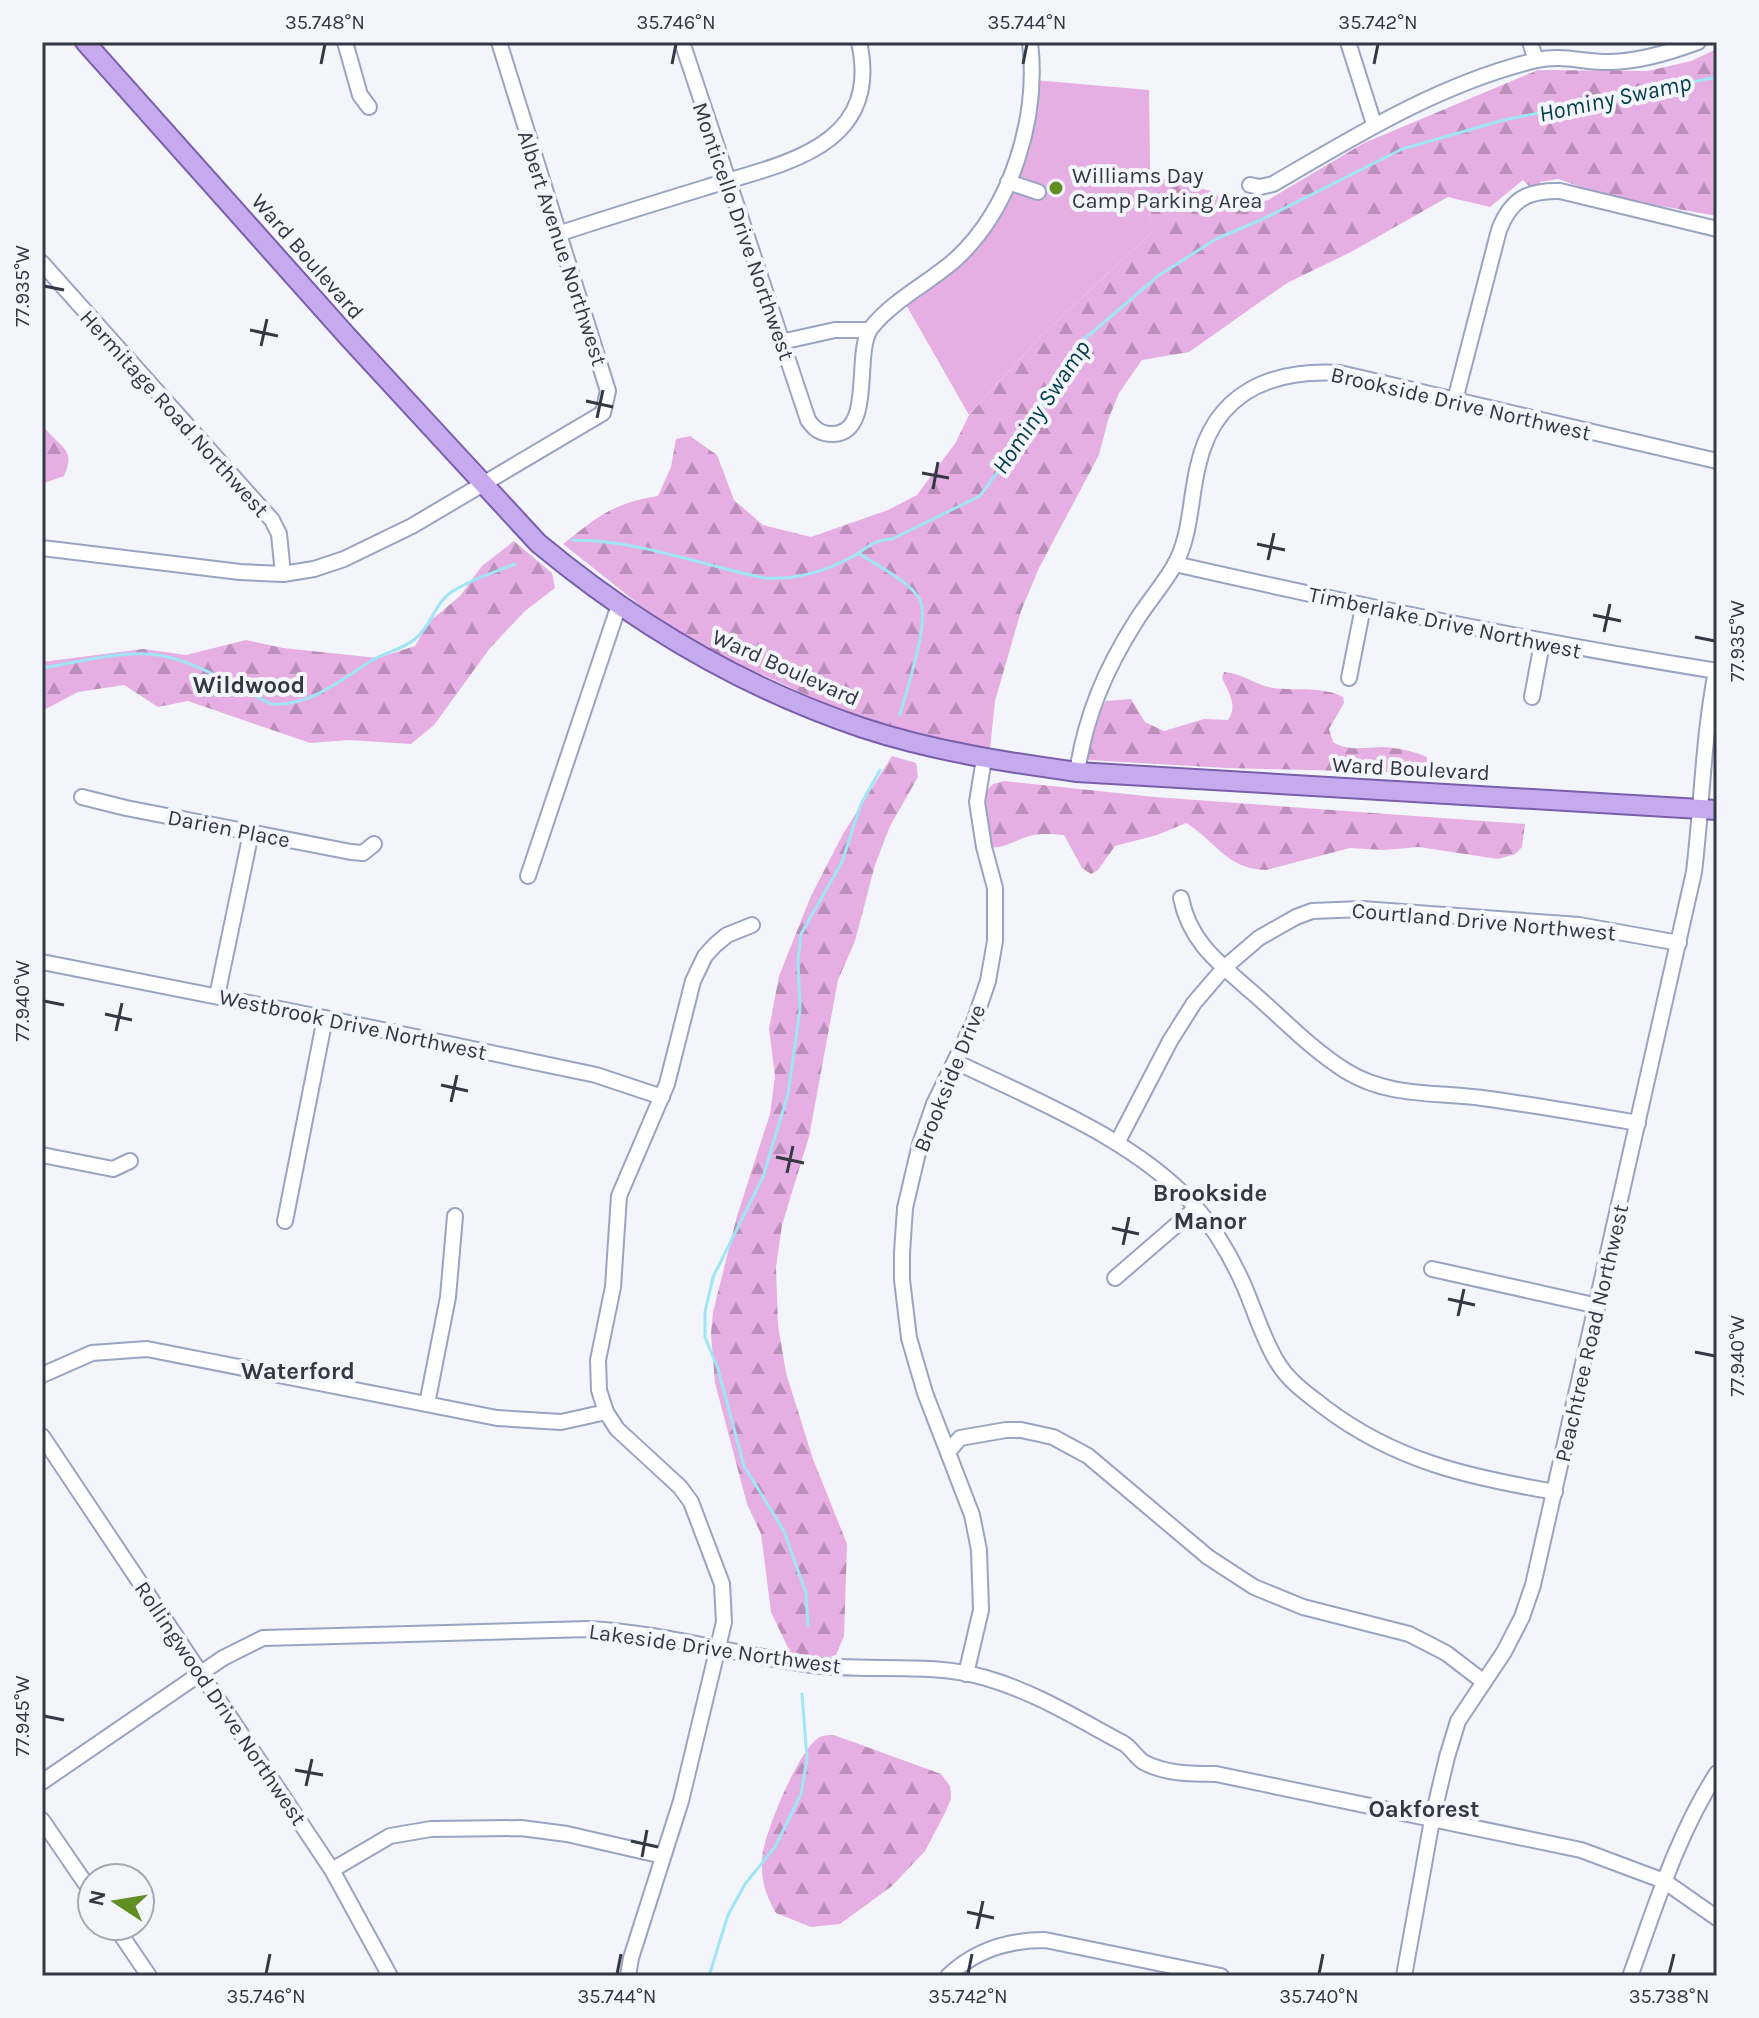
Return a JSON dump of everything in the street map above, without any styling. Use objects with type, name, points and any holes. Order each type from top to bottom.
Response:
[{"type":"main road","name":"Ward Boulevard","points":[[85,42],[348,337],[538,543],[619,605],[719,666],[802,705],[866,729],[984,759],[1077,772],[1709,809]]},
{"type":"street","points":[[345,42],[360,95],[369,107]]},
{"type":"street","name":"Albert Avenue Northwest","points":[[482,482],[591,422],[603,413],[608,391],[499,42]]},
{"type":"street","name":"Monticello Drive Northwest","points":[[682,42],[781,342],[808,420],[815,429],[826,434],[845,431],[853,423],[869,330]]},
{"type":"street","points":[[558,234],[728,180],[767,171],[817,149],[842,128],[856,107],[863,85],[864,63],[859,42]]},
{"type":"street","points":[[781,342],[825,331],[869,330],[957,258],[988,219],[1008,182],[1023,140],[1032,66],[1030,42]]},
{"type":"street","points":[[1348,42],[1374,124]]},
{"type":"street","points":[[1530,42],[1536,60]]},
{"type":"street","points":[[1250,185],[1260,187],[1273,184],[1374,124],[1461,85],[1536,60],[1560,56],[1604,62],[1638,59],[1698,42]]},
{"type":"street","points":[[1008,182],[1038,192]]},
{"type":"street","points":[[1455,400],[1499,230],[1503,219],[1518,201],[1534,191],[1560,191],[1717,229]]},
{"type":"street","name":"Hermitage Road Northwest","points":[[42,263],[272,520],[279,534],[283,574]]},
{"type":"street","name":"Brookside Drive Northwest","points":[[1077,772],[1087,719],[1099,689],[1137,620],[1175,564],[1183,543],[1198,464],[1209,432],[1223,413],[1248,391],[1268,380],[1290,374],[1340,373],[1717,461]]},
{"type":"street","points":[[42,548],[240,572],[283,574],[314,569],[362,551],[412,526],[482,482]]},
{"type":"street","name":"Timberlake Drive Northwest","points":[[1175,564],[1363,607],[1542,643],[1716,671]]},
{"type":"street","points":[[528,876],[619,605]]},
{"type":"street","points":[[1349,678],[1363,607]]},
{"type":"street","points":[[1532,697],[1542,643]]},
{"type":"street","name":"Peachtree Road Northwest","points":[[1404,1976],[1432,1820],[1458,1721],[1522,1617],[1533,1585],[1709,809],[1705,740],[1716,671]]},
{"type":"street","name":"Brookside Drive","points":[[966,1674],[981,1610],[981,1570],[972,1515],[921,1381],[909,1338],[902,1253],[905,1208],[920,1144],[934,1104],[982,1001],[995,941],[995,888],[977,802],[984,759]]},
{"type":"street","name":"Darien Place","points":[[82,797],[363,853],[374,844]]},
{"type":"street","points":[[217,996],[251,833]]},
{"type":"street","points":[[1181,898],[1190,929],[1197,940],[1224,968],[1346,1071],[1381,1086],[1411,1093],[1480,1097],[1638,1123]]},
{"type":"street","name":"Courtland Drive Northwest","points":[[1117,1143],[1170,1041],[1194,1003],[1224,968],[1266,933],[1312,911],[1342,909],[1579,925],[1679,943]]},
{"type":"street","points":[[628,1976],[681,1801],[725,1611],[722,1584],[701,1523],[680,1487],[617,1429],[606,1412],[599,1390],[598,1360],[613,1287],[619,1196],[662,1097],[697,969],[727,935],[752,925]]},
{"type":"street","name":"Westbrook Drive Northwest","points":[[43,966],[217,996],[596,1075],[662,1097]]},
{"type":"street","points":[[285,1221],[325,1018]]},
{"type":"street","points":[[956,1062],[1117,1143],[1172,1185],[1196,1208],[1234,1263],[1267,1344],[1291,1382],[1340,1419],[1376,1442],[1426,1464],[1486,1480],[1555,1492]]},
{"type":"street","points":[[42,1155],[113,1169],[130,1161]]},
{"type":"street","points":[[1115,1278],[1196,1208]]},
{"type":"street","points":[[427,1404],[448,1297],[455,1216]]},
{"type":"street","points":[[1432,1269],[1598,1306]]},
{"type":"street","points":[[42,1375],[92,1353],[147,1349],[497,1418],[545,1423],[578,1420],[606,1412]]},
{"type":"street","points":[[948,1452],[960,1438],[1006,1430],[1053,1437],[1088,1456],[1208,1557],[1254,1587],[1303,1607],[1409,1634],[1446,1653],[1484,1682]]},
{"type":"street","name":"Rollingwood Drive Northwest","points":[[42,1436],[332,1870],[390,1976]]},
{"type":"street","name":"Lakeside Drive Northwest","points":[[42,1782],[251,1641],[276,1636],[589,1629],[651,1634],[818,1666],[885,1667],[966,1674],[1004,1684],[1065,1710],[1126,1744],[1142,1762],[1160,1768],[1182,1774],[1216,1774],[1581,1850],[1664,1881],[1717,1918]]},
{"type":"street","points":[[1631,1974],[1688,1822],[1717,1773]]},
{"type":"street","points":[[42,1820],[76,1870]]},
{"type":"street","points":[[332,1870],[390,1836],[431,1829],[521,1828],[567,1834],[663,1856]]},
{"type":"street","points":[[948,1976],[969,1959],[995,1947],[1022,1940],[1045,1940],[1221,1976]]},
{"type":"street","points":[[126,1942],[149,1976]]},
{"type":"green space","points":[[1717,49],[1717,216],[1644,203],[1558,179],[1540,182],[1534,191],[1523,180],[1490,207],[1448,197],[1351,252],[1287,283],[1189,352],[1142,360],[1119,393],[1099,455],[1039,568],[1021,611],[995,701],[990,749],[886,725],[824,703],[741,665],[693,641],[641,606],[563,544],[606,512],[658,496],[671,467],[676,439],[690,436],[717,455],[734,500],[763,525],[811,537],[888,510],[917,495],[956,442],[969,415],[1041,336],[1151,233],[1150,174],[1212,191],[1233,209],[1268,200],[1364,143],[1538,70],[1648,71],[1691,61]]},
{"type":"green space","points":[[1034,80],[1149,90],[1151,233],[1041,336],[969,415],[905,303],[1001,207]]},
{"type":"green space","points":[[42,424],[64,447],[68,466],[64,476],[42,484]]},
{"type":"green space","points":[[514,541],[552,573],[555,588],[525,611],[490,648],[434,725],[411,744],[349,740],[310,743],[188,701],[158,707],[124,685],[78,692],[42,711],[42,662],[143,649],[186,655],[246,640],[283,648],[378,658],[415,646],[429,622],[460,596],[482,566]]},
{"type":"green space","points":[[1224,672],[1273,688],[1318,690],[1343,697],[1344,703],[1329,729],[1333,742],[1351,748],[1383,747],[1416,753],[1427,757],[1426,773],[1227,768],[1088,760],[1092,729],[1106,701],[1131,699],[1145,722],[1164,731],[1204,719],[1228,720],[1232,705],[1222,678]]},
{"type":"green space","points":[[892,756],[916,763],[918,777],[890,826],[875,865],[855,941],[838,980],[809,1137],[782,1225],[776,1267],[778,1325],[786,1373],[813,1459],[847,1544],[844,1636],[836,1655],[819,1660],[791,1654],[771,1612],[761,1534],[747,1504],[715,1383],[711,1334],[713,1312],[737,1216],[770,1114],[775,1076],[769,1029],[779,976],[811,896],[843,834]]},
{"type":"green space","points":[[1004,781],[1155,797],[1525,824],[1522,847],[1515,854],[1498,859],[1419,847],[1384,850],[1350,848],[1266,870],[1241,865],[1186,823],[1157,835],[1115,846],[1098,870],[1091,874],[1082,868],[1064,835],[1034,835],[1001,847],[991,847],[983,794],[993,784]]},
{"type":"green space","points":[[834,1735],[941,1774],[950,1786],[951,1799],[925,1851],[892,1886],[840,1924],[811,1927],[776,1913],[765,1888],[762,1860],[774,1815],[800,1760],[819,1738]]},
{"type":"waterway","name":"Hominy Swamp","points":[[573,540],[621,544],[764,578],[798,576],[831,567],[875,543],[892,539],[980,496],[1025,435],[1081,342],[1158,276],[1216,239],[1263,219],[1402,149],[1504,120],[1717,77]]},
{"type":"waterway","points":[[858,553],[907,585],[919,598],[922,608],[920,637],[900,715]]},
{"type":"waterway","name":"Hominy Swamp","points":[[42,668],[114,655],[158,655],[202,669],[271,704],[285,704],[324,691],[376,658],[410,643],[421,634],[441,602],[453,591],[515,564]]},
{"type":"waterway","points":[[808,1626],[806,1593],[784,1531],[744,1466],[718,1369],[705,1337],[705,1312],[713,1277],[763,1177],[788,1094],[800,1010],[798,960],[801,934],[842,862],[861,804],[880,770]]},
{"type":"waterway","points":[[709,1976],[728,1915],[745,1884],[775,1847],[801,1794],[807,1759],[802,1694]]},
{"type":"place","name":"Williams Day Camp Parking Area","points":[[1056,188]]},
{"type":"district","name":"Wildwood","points":[[249,685]]},
{"type":"district","name":"Brookside Manor","points":[[1210,1207]]},
{"type":"district","name":"Waterford","points":[[298,1371]]},
{"type":"district","name":"Oakforest","points":[[1424,1809]]}]
